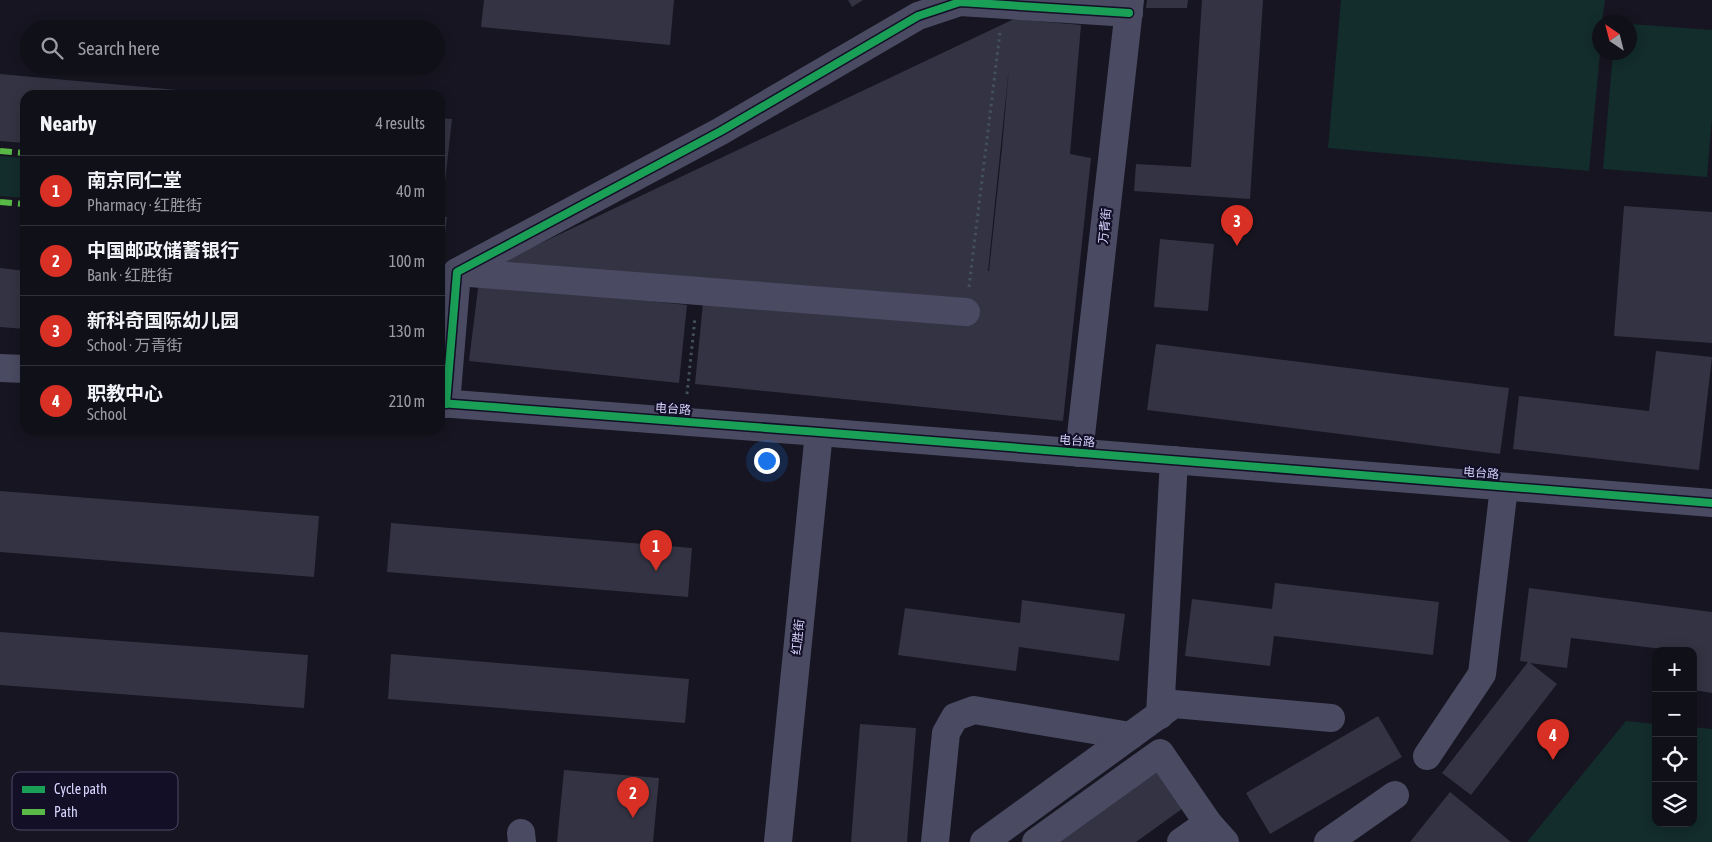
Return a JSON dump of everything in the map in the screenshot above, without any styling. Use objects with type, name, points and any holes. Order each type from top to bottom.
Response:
[{"type":"street","points":[[457,272],[721,131],[918,16],[960,2],[1129,6]]},
{"type":"street","name":"万青街","points":[[1079,453],[1129,6]]},
{"type":"street","points":[[457,272],[966,312]]},
{"type":"street","points":[[445,384],[457,272]]},
{"type":"street","points":[[0,368],[20,369]]},
{"type":"street","name":"电台路","points":[[445,403],[1712,504]]},
{"type":"street","name":"红胜街","points":[[778,842],[819,432]]},
{"type":"street","points":[[1160,715],[1174,460]]},
{"type":"street","points":[[1427,756],[1482,674],[1504,487]]},
{"type":"street","points":[[984,842],[1174,704],[1331,718]]},
{"type":"street","points":[[935,842],[946,733],[956,717],[974,710],[1130,736]]},
{"type":"street","points":[[1036,842],[1160,753],[1216,832],[1181,842]]},
{"type":"street","points":[[1328,842],[1395,795]]},
{"type":"path","points":[[966,312],[1000,26]]},
{"type":"path","points":[[685,422],[697,290]]},
{"type":"green space","points":[[1341,0],[1605,0],[1603,15],[1592,15],[1592,60],[1599,60],[1589,171],[1328,148]]},
{"type":"green space","points":[[1637,25],[1712,30],[1712,118],[1707,177],[1603,169],[1612,60],[1637,60]]},
{"type":"green space","points":[[0,156],[20,158],[20,198],[0,196]]},
{"type":"green space","points":[[1626,721],[1652,724],[1652,827],[1697,827],[1697,727],[1712,729],[1712,842],[1527,842]]},
{"type":"building","points":[[484,0],[674,0],[670,45],[481,27]]},
{"type":"building","points":[[848,0],[863,0],[852,7]]},
{"type":"building","points":[[1147,0],[1188,0],[1187,8],[1146,8]]},
{"type":"building","points":[[1202,0],[1263,0],[1250,199],[1134,191],[1136,164],[1191,167]]},
{"type":"building","points":[[1014,19],[1081,25],[1070,154],[1091,158],[1063,421],[695,384],[703,303],[526,288],[687,305],[679,383],[469,361],[480,272]],"holes":[[[1009,67],[989,271],[988,271]]]},
{"type":"building","points":[[0,74],[178,90],[20,90],[20,143],[0,141]]},
{"type":"building","points":[[445,118],[452,119],[445,182]]},
{"type":"building","points":[[1624,206],[1712,212],[1712,343],[1614,336]]},
{"type":"building","points":[[445,217],[447,217],[445,234]]},
{"type":"building","points":[[1160,239],[1214,244],[1208,311],[1154,307]]},
{"type":"building","points":[[0,268],[20,270],[20,329],[0,327]]},
{"type":"building","points":[[1156,344],[1509,388],[1500,454],[1147,410]]},
{"type":"building","points":[[1656,351],[1712,357],[1699,470],[1513,449],[1519,396],[1649,411]]},
{"type":"building","points":[[0,491],[319,516],[314,577],[0,552]]},
{"type":"building","points":[[391,523],[692,548],[688,597],[387,572]]},
{"type":"building","points":[[1275,583],[1439,602],[1433,655],[1274,636],[1270,666],[1185,656],[1192,599],[1272,609]]},
{"type":"building","points":[[1529,588],[1712,612],[1712,693],[1697,691],[1697,647],[1652,648],[1571,638],[1567,668],[1530,663],[1557,684],[1471,795],[1442,773],[1528,662],[1520,661]]},
{"type":"building","points":[[1022,600],[1125,614],[1119,661],[1019,647],[1016,671],[898,655],[905,608],[1020,623]]},
{"type":"building","points":[[0,632],[308,655],[304,708],[0,685]]},
{"type":"building","points":[[391,654],[689,679],[685,723],[388,699]]},
{"type":"building","points":[[1378,716],[1402,757],[1270,834],[1246,793]]},
{"type":"building","points":[[860,724],[916,728],[907,842],[851,842]]},
{"type":"building","points":[[1157,765],[1186,806],[1136,842],[1049,842]]},
{"type":"building","points":[[564,770],[659,778],[653,842],[557,842]]},
{"type":"building","points":[[1450,792],[1511,842],[1410,842]]},
{"type":"marked path","points":[[0,151],[20,153]]},
{"type":"marked path","points":[[0,202],[20,204]]},
{"type":"cycle path","points":[[446,404],[457,272],[721,131],[918,16],[960,2],[1129,13]]},
{"type":"cycle path","points":[[445,403],[1712,503]]},
{"type":"place","name":"新科奇国际幼儿园","points":[[1237,246]]},
{"type":"place","name":"南京同仁堂","points":[[656,571]]},
{"type":"place","name":"职教中心","points":[[1553,760]]},
{"type":"place","name":"中国邮政储蓄银行","points":[[633,818]]}]
